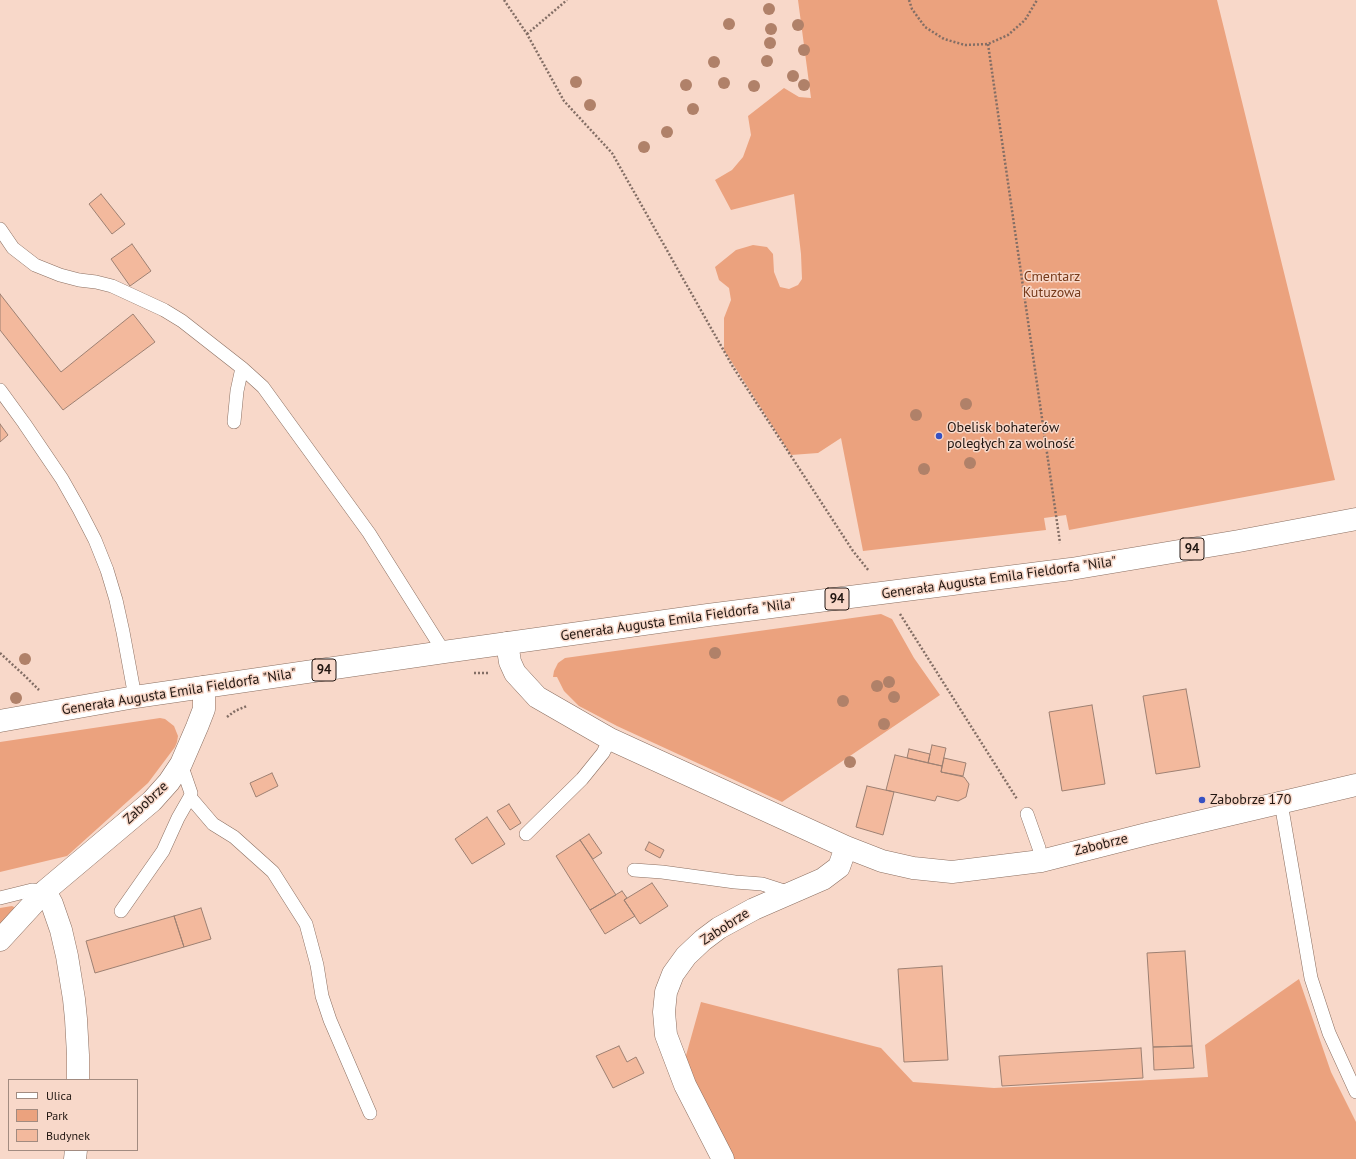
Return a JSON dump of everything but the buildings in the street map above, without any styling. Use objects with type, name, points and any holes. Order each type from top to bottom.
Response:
[{"type":"street","name":"Generała Augusta Emila Fieldorfa \"Nila\"","points":[[0,721],[135,697],[507,643],[708,615],[1071,569],[1247,540],[1356,519]]},
{"type":"street","name":"Zabobrze","points":[[507,643],[510,662],[515,673],[537,697],[610,739],[846,847],[882,861],[913,868],[952,872],[1041,861],[1147,834],[1356,785]]},
{"type":"street","name":"Zabobrze","points":[[0,940],[45,891],[152,801],[169,782],[181,764],[204,709],[204,687]]},
{"type":"street","name":"Zabobrze","points":[[723,1159],[685,1085],[666,1034],[664,1012],[666,992],[673,974],[686,956],[703,940],[719,928],[754,909],[823,879],[839,867],[846,847]]},
{"type":"street","points":[[45,891],[52,904],[61,930],[68,963],[76,1019],[78,1079]]},
{"type":"lane","points":[[0,229],[13,248],[35,265],[60,275],[112,286],[140,298],[182,321],[242,368],[263,387],[369,533],[444,652]]},
{"type":"lane","points":[[234,422],[237,391],[242,368]]},
{"type":"lane","points":[[0,390],[62,479],[95,540],[107,570],[116,600],[135,697]]},
{"type":"lane","points":[[526,834],[582,779],[603,753],[610,739]]},
{"type":"lane","points":[[121,911],[164,851],[178,818],[190,797],[191,793],[181,764]]},
{"type":"lane","points":[[190,797],[214,824],[234,837],[273,872],[306,924],[317,964],[322,996],[330,1020],[370,1113]]},
{"type":"lane","points":[[1281,803],[1311,978],[1329,1033],[1356,1092]]},
{"type":"lane","points":[[1027,814],[1039,848],[1041,861]]},
{"type":"lane","points":[[634,870],[762,884],[790,893]]},
{"type":"lane","points":[[0,898],[32,890],[45,891]]},
{"type":"path","points":[[504,0],[527,34],[564,101],[612,153],[733,367],[853,551],[886,593],[1027,814]]},
{"type":"path","points":[[527,34],[567,0]]},
{"type":"path","points":[[909,0],[912,9],[925,27],[944,39],[965,45],[988,44],[1008,35],[1026,20],[1037,0]]},
{"type":"path","points":[[988,44],[1060,543]]},
{"type":"path","points":[[0,653],[46,698],[49,712]]},
{"type":"path","points":[[471,674],[515,673]]},
{"type":"path","points":[[197,727],[221,723],[236,711],[250,705]]},
{"type":"green space","name":"Cmentarz Kutuzowa","points":[[798,0],[1217,0],[1335,480],[1069,530],[1066,515],[1044,518],[1046,530],[863,551],[841,438],[818,453],[791,455],[724,350],[724,318],[731,300],[729,288],[719,280],[715,267],[736,250],[753,245],[767,247],[773,254],[774,272],[780,287],[789,289],[798,285],[802,279],[801,254],[794,194],[731,210],[715,180],[732,170],[743,157],[751,135],[748,116],[784,88],[799,97],[811,98]]},
{"type":"green space","points":[[881,614],[892,619],[914,658],[940,695],[782,802],[617,726],[579,706],[564,691],[557,677],[553,677],[558,663],[565,658]]},
{"type":"green space","points":[[160,718],[165,719],[174,726],[178,736],[177,742],[175,747],[148,783],[67,856],[0,872],[0,742]]},
{"type":"green space","points":[[12,906],[16,908],[0,925],[0,908]]},
{"type":"green space","points":[[1299,979],[1331,1072],[1356,1122],[1356,1159],[716,1159],[678,1084],[701,1002],[881,1048],[913,1082],[994,1088],[1208,1077],[1205,1045]]},
{"type":"place","name":"Obelisk bohaterów poległych za wolność","points":[[939,436]]},
{"type":"place","name":"Zabobrze 170","points":[[1202,800]]}]
